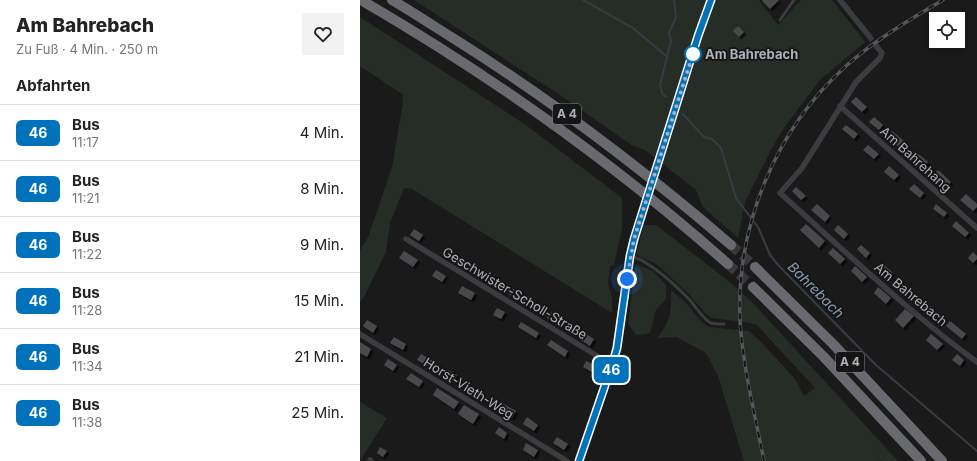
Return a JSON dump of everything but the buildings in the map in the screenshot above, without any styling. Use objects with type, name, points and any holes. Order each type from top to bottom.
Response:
[{"type":"highway","name":"A 4","points":[[361,0],[471,68],[558,127],[655,202],[728,264]]},
{"type":"highway","name":"A 4","points":[[392,0],[493,63],[568,115],[658,183],[731,245]]},
{"type":"highway","name":"A 4","points":[[755,267],[833,344],[942,461]]},
{"type":"highway","name":"A 4","points":[[753,287],[823,356],[921,461]]},
{"type":"street","points":[[579,461],[612,365],[618,341],[630,256],[698,36],[711,0]]},
{"type":"street","points":[[840,0],[869,36]]},
{"type":"street","points":[[840,106],[856,82],[880,58],[882,53],[877,47]]},
{"type":"street","name":"Am Bahrebach","points":[[840,106],[802,168],[780,193],[864,269],[952,344],[977,362]]},
{"type":"street","name":"Am Bahrehang","points":[[840,106],[977,228]]},
{"type":"street","name":"Geschwister-Scholl-Straße","points":[[406,239],[612,365]]},
{"type":"street","name":"Horst-Vieth-Weg","points":[[360,334],[567,461]]},
{"type":"lane","points":[[780,20],[794,0]]},
{"type":"lane","points":[[630,256],[640,259],[652,266],[688,298],[704,318],[711,323],[724,324]]},
{"type":"shaded area","points":[[414,0],[759,0],[778,25],[801,0],[832,0],[865,42],[820,80],[786,125],[772,148],[745,202],[738,238],[703,207],[696,190],[645,150],[633,146],[557,93]]},
{"type":"shaded area","points":[[360,17],[526,125],[622,198],[622,228],[614,265],[610,266],[608,283],[612,299],[612,313],[412,189],[404,188],[390,223],[386,252],[364,297],[360,302],[360,251],[369,235],[392,167],[403,103],[402,94],[360,66]]},
{"type":"shaded area","points":[[644,225],[656,225],[726,279],[752,302],[898,461],[882,461],[877,455],[881,461],[744,461],[718,376],[706,353],[677,337],[657,338],[665,327],[669,316],[671,290],[686,303],[700,320],[709,327],[749,331],[795,379],[804,396],[815,388],[757,325],[711,318],[689,294],[656,264],[636,255]]},
{"type":"shaded area","points":[[636,264],[653,271],[666,285],[666,299],[656,310],[650,333],[636,335],[628,323]]},
{"type":"shaded area","points":[[360,402],[387,418],[360,461]]},
{"type":"waterway","points":[[583,0],[633,28],[666,56]]},
{"type":"waterway","name":"Bahrebach","points":[[666,97],[662,93],[660,85],[671,41],[669,33],[676,17],[674,0]]},
{"type":"waterway","name":"Bahrebach","points":[[683,114],[704,137],[712,139],[721,148],[736,198],[758,227],[770,255],[779,266],[876,365],[977,451]]},
{"type":"tunnel","points":[[869,36],[877,47]]},
{"type":"tunnel","points":[[731,245],[755,267]]},
{"type":"tunnel","points":[[728,264],[753,287]]},
{"type":"railway","points":[[764,461],[753,409],[742,339],[740,321],[740,285],[745,250],[753,215],[765,182],[780,150],[799,119],[821,91],[846,66],[880,39],[943,0]]},
{"type":"bus line","name":"46","points":[[579,461],[617,348],[630,256],[634,239],[698,36],[711,0]]},
{"type":"place","name":"Am Bahrebach","points":[[693,54]]},
{"type":"route","points":[[627,279],[634,239],[693,54]]}]
